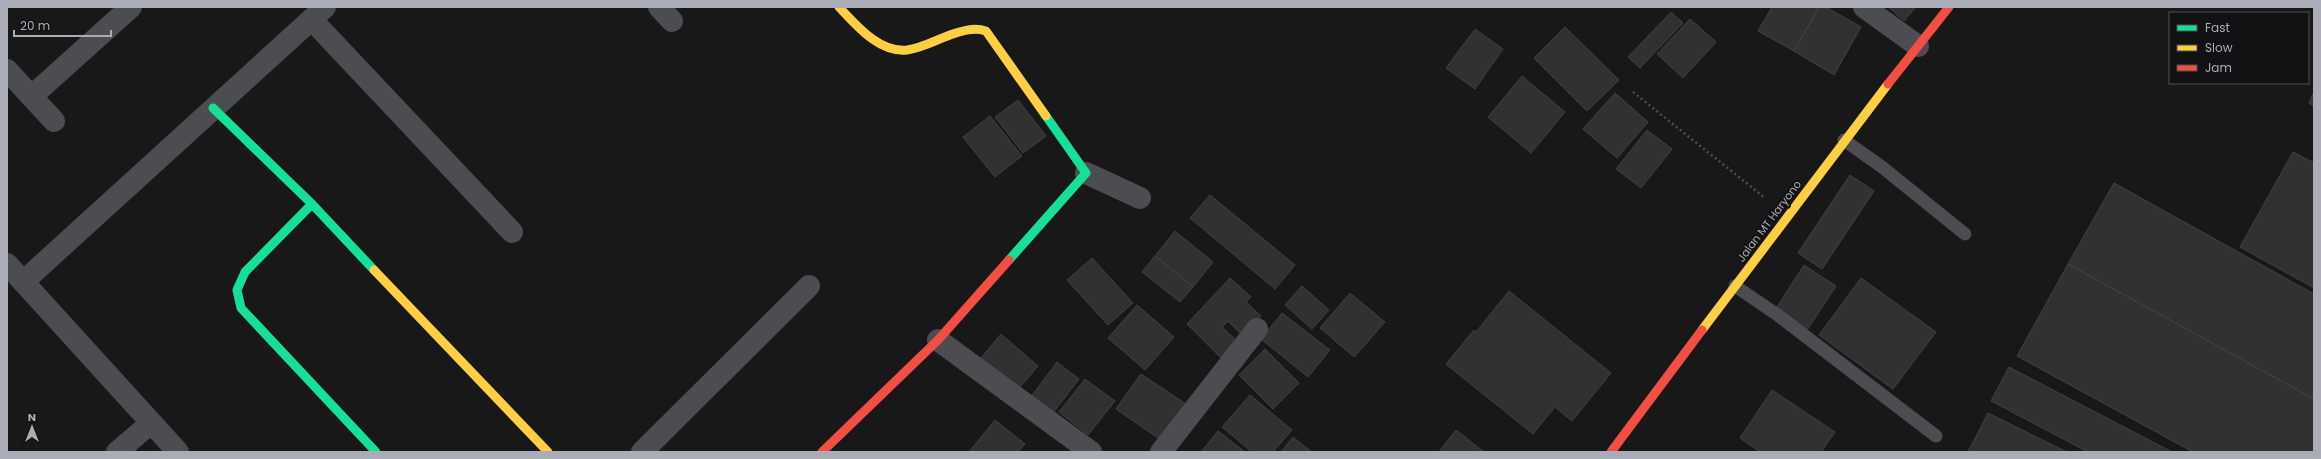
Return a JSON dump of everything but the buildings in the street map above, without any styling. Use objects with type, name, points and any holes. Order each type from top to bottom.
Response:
[{"type":"street","points":[[32,96],[131,7]]},
{"type":"street","points":[[839,7],[878,42],[902,50],[919,46],[964,30],[978,28],[986,32],[1086,173],[1140,198]]},
{"type":"street","points":[[1864,7],[1918,46]]},
{"type":"street","name":"Jalan MT Haryono","points":[[1611,452],[1844,140],[1949,7]]},
{"type":"street","points":[[24,281],[318,13],[512,232]]},
{"type":"street","points":[[7,70],[54,121]]},
{"type":"street","points":[[213,108],[312,204],[548,452]]},
{"type":"street","points":[[822,452],[938,340],[1086,173]]},
{"type":"street","points":[[312,204],[245,272],[237,290],[241,308],[376,452]]},
{"type":"street","points":[[7,264],[178,452]]},
{"type":"street","points":[[642,452],[810,286]]},
{"type":"street","points":[[1161,452],[1257,329]]},
{"type":"street","points":[[938,340],[1091,452]]},
{"type":"street","points":[[117,452],[151,423]]},
{"type":"lane","points":[[1844,140],[1882,167],[1964,234]]},
{"type":"lane","points":[[1735,286],[1779,316],[1936,436]]},
{"type":"path","points":[[1633,92],[1788,216]]},
{"type":"traffic: fast","points":[[213,108],[312,204],[374,270]]},
{"type":"traffic: fast","points":[[1009,260],[1086,173],[1046,116]]},
{"type":"traffic: fast","points":[[312,204],[245,272],[237,290],[241,308],[376,452]]},
{"type":"traffic: slow","points":[[839,7],[869,36],[887,47],[897,50],[918,48],[950,35],[972,29],[986,31],[1046,116]]},
{"type":"traffic: slow","points":[[1702,330],[1888,84]]},
{"type":"traffic: slow","points":[[374,270],[548,452]]},
{"type":"traffic: jam","points":[[1888,84],[1949,7]]},
{"type":"traffic: jam","points":[[822,452],[938,340],[1009,260]]},
{"type":"traffic: jam","points":[[1611,452],[1702,330]]}]
